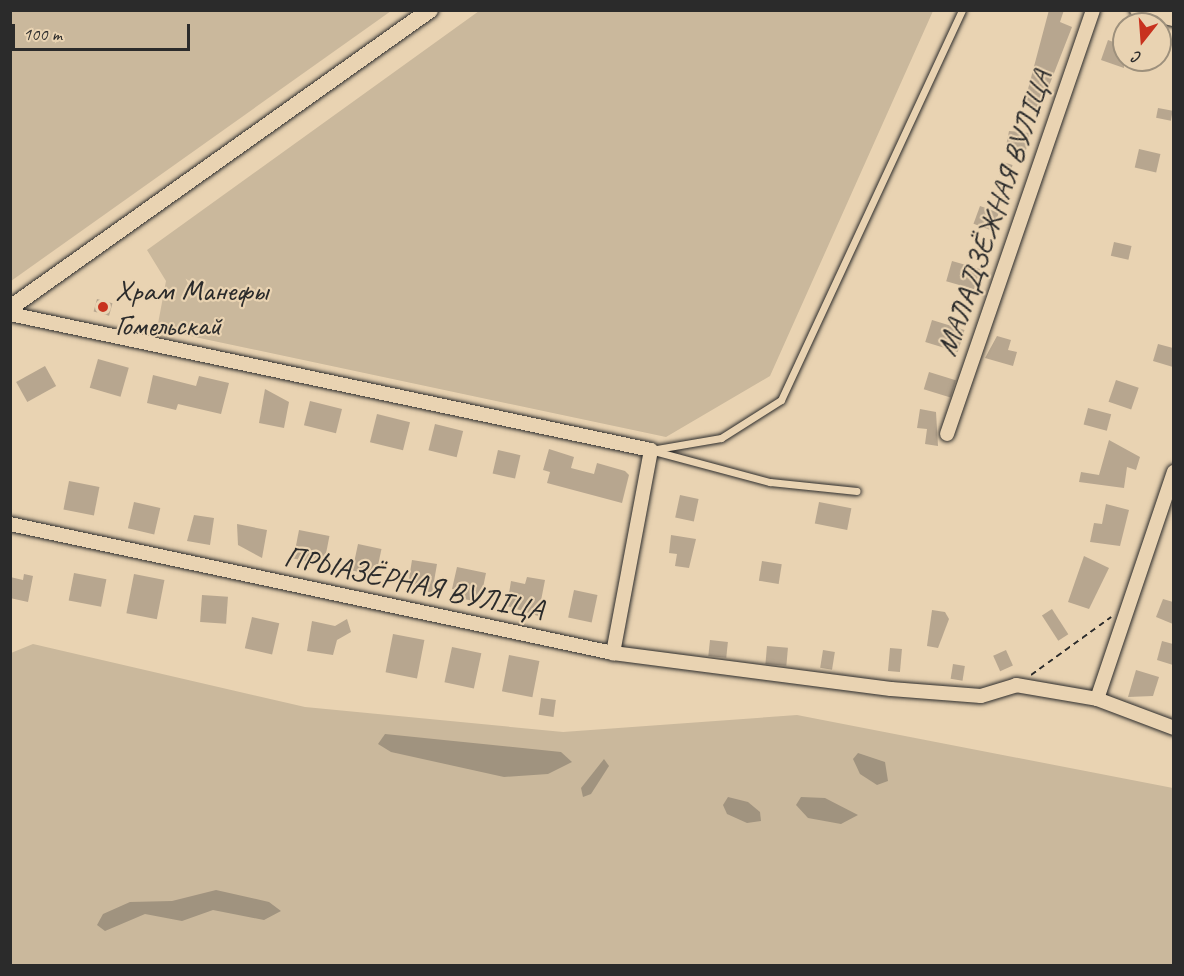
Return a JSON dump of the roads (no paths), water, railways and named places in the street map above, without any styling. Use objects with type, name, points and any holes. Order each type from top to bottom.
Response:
[{"type":"street","points":[[10,308],[430,10]]},
{"type":"street","name":"МАЛАДЗЁЖНАЯ ВУЛІЦА","points":[[947,434],[1093,10]]},
{"type":"street","points":[[1137,10],[1173,19]]},
{"type":"street","points":[[10,314],[651,450],[613,653]]},
{"type":"street","points":[[1173,472],[1097,699],[1173,728]]},
{"type":"street","name":"ПРЫАЗЁРНАЯ ВУЛІЦА","points":[[10,524],[613,653],[808,678],[981,696],[1016,685],[1097,699]]},
{"type":"lane","points":[[651,450],[721,438],[781,400],[962,10]]},
{"type":"lane","points":[[651,450],[770,482],[857,491]]},
{"type":"place","name":"Храм Манефы Гомельскай","points":[[103,307]]}]
